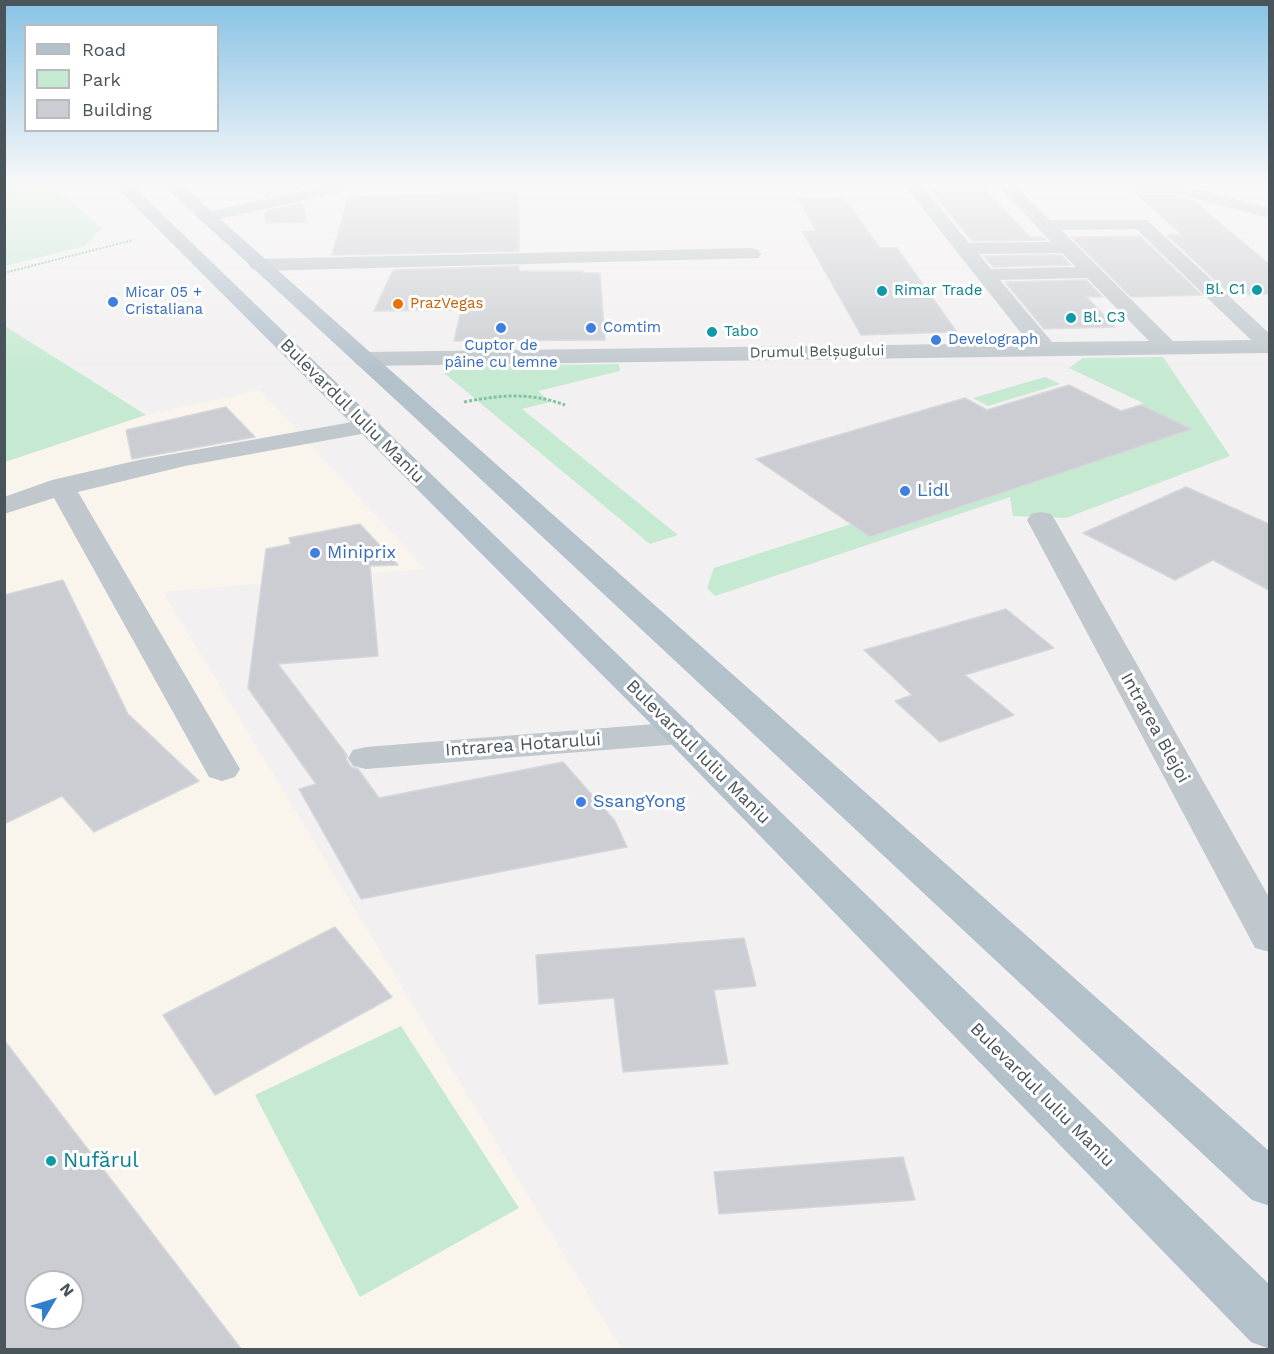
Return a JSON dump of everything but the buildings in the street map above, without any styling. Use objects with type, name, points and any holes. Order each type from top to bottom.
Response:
[{"type":"main road","name":"Bulevardul Iuliu Maniu","points":[[190,248],[401,418],[1269,1184]]},
{"type":"main road","name":"Bulevardul Iuliu Maniu","points":[[240,248],[364,359],[401,418],[680,733],[1269,1323]]},
{"type":"street","points":[[964,249],[1005,248]]},
{"type":"street","points":[[1067,248],[1166,346]]},
{"type":"street","points":[[1166,248],[1269,346]]},
{"type":"street","points":[[964,249],[1045,348]]},
{"type":"street","points":[[259,265],[751,254]]},
{"type":"street","points":[[985,275],[1091,272]]},
{"type":"street","name":"Drumul Belșugului","points":[[364,359],[1269,346]]},
{"type":"street","points":[[4,506],[61,486],[158,462],[401,418]]},
{"type":"street","points":[[61,486],[222,769]]},
{"type":"street","name":"Intrarea Blejoi","points":[[1041,520],[1269,937]]},
{"type":"street","name":"Intrarea Hotarului","points":[[366,758],[680,733]]},
{"type":"path","points":[[4,273],[101,248]]},
{"type":"path","points":[[401,418],[509,394],[538,395],[565,405]]},
{"type":"shaded area","points":[[260,390],[425,569],[163,592],[621,1349],[5,1349],[4,462],[146,415]]},
{"type":"green space","points":[[5,248],[76,248],[5,266]]},
{"type":"green space","points":[[5,326],[146,415],[5,462]]},
{"type":"green space","points":[[1163,357],[1230,456],[1066,518],[1013,516],[1010,497],[715,596],[707,588],[714,568],[851,524],[870,536],[1191,429],[1069,368],[1083,358]]},
{"type":"green space","points":[[619,364],[620,371],[538,391],[550,402],[522,409],[678,535],[650,544],[444,373],[464,366]]},
{"type":"green space","points":[[1045,377],[1060,384],[988,406],[973,398]]},
{"type":"green space","points":[[401,1026],[519,1208],[360,1297],[255,1095]]},
{"type":"place","name":"Bl. C1","points":[[1257,290]]},
{"type":"place","name":"Rimar Trade","points":[[882,291]]},
{"type":"place","name":"Micar 05 + Cristaliana","points":[[113,302]]},
{"type":"place","name":"PrazVegas","points":[[398,304]]},
{"type":"place","name":"Bl. C3","points":[[1071,318]]},
{"type":"place","name":"Cuptor de pâine cu lemne","points":[[501,328]]},
{"type":"place","name":"Comtim","points":[[591,328]]},
{"type":"place","name":"Tabo","points":[[712,332]]},
{"type":"place","name":"Develograph","points":[[936,340]]},
{"type":"place","name":"Lidl","points":[[905,491]]},
{"type":"place","name":"Miniprix","points":[[315,553]]},
{"type":"place","name":"SsangYong","points":[[581,802]]},
{"type":"place","name":"Nufărul","points":[[51,1161]]}]
